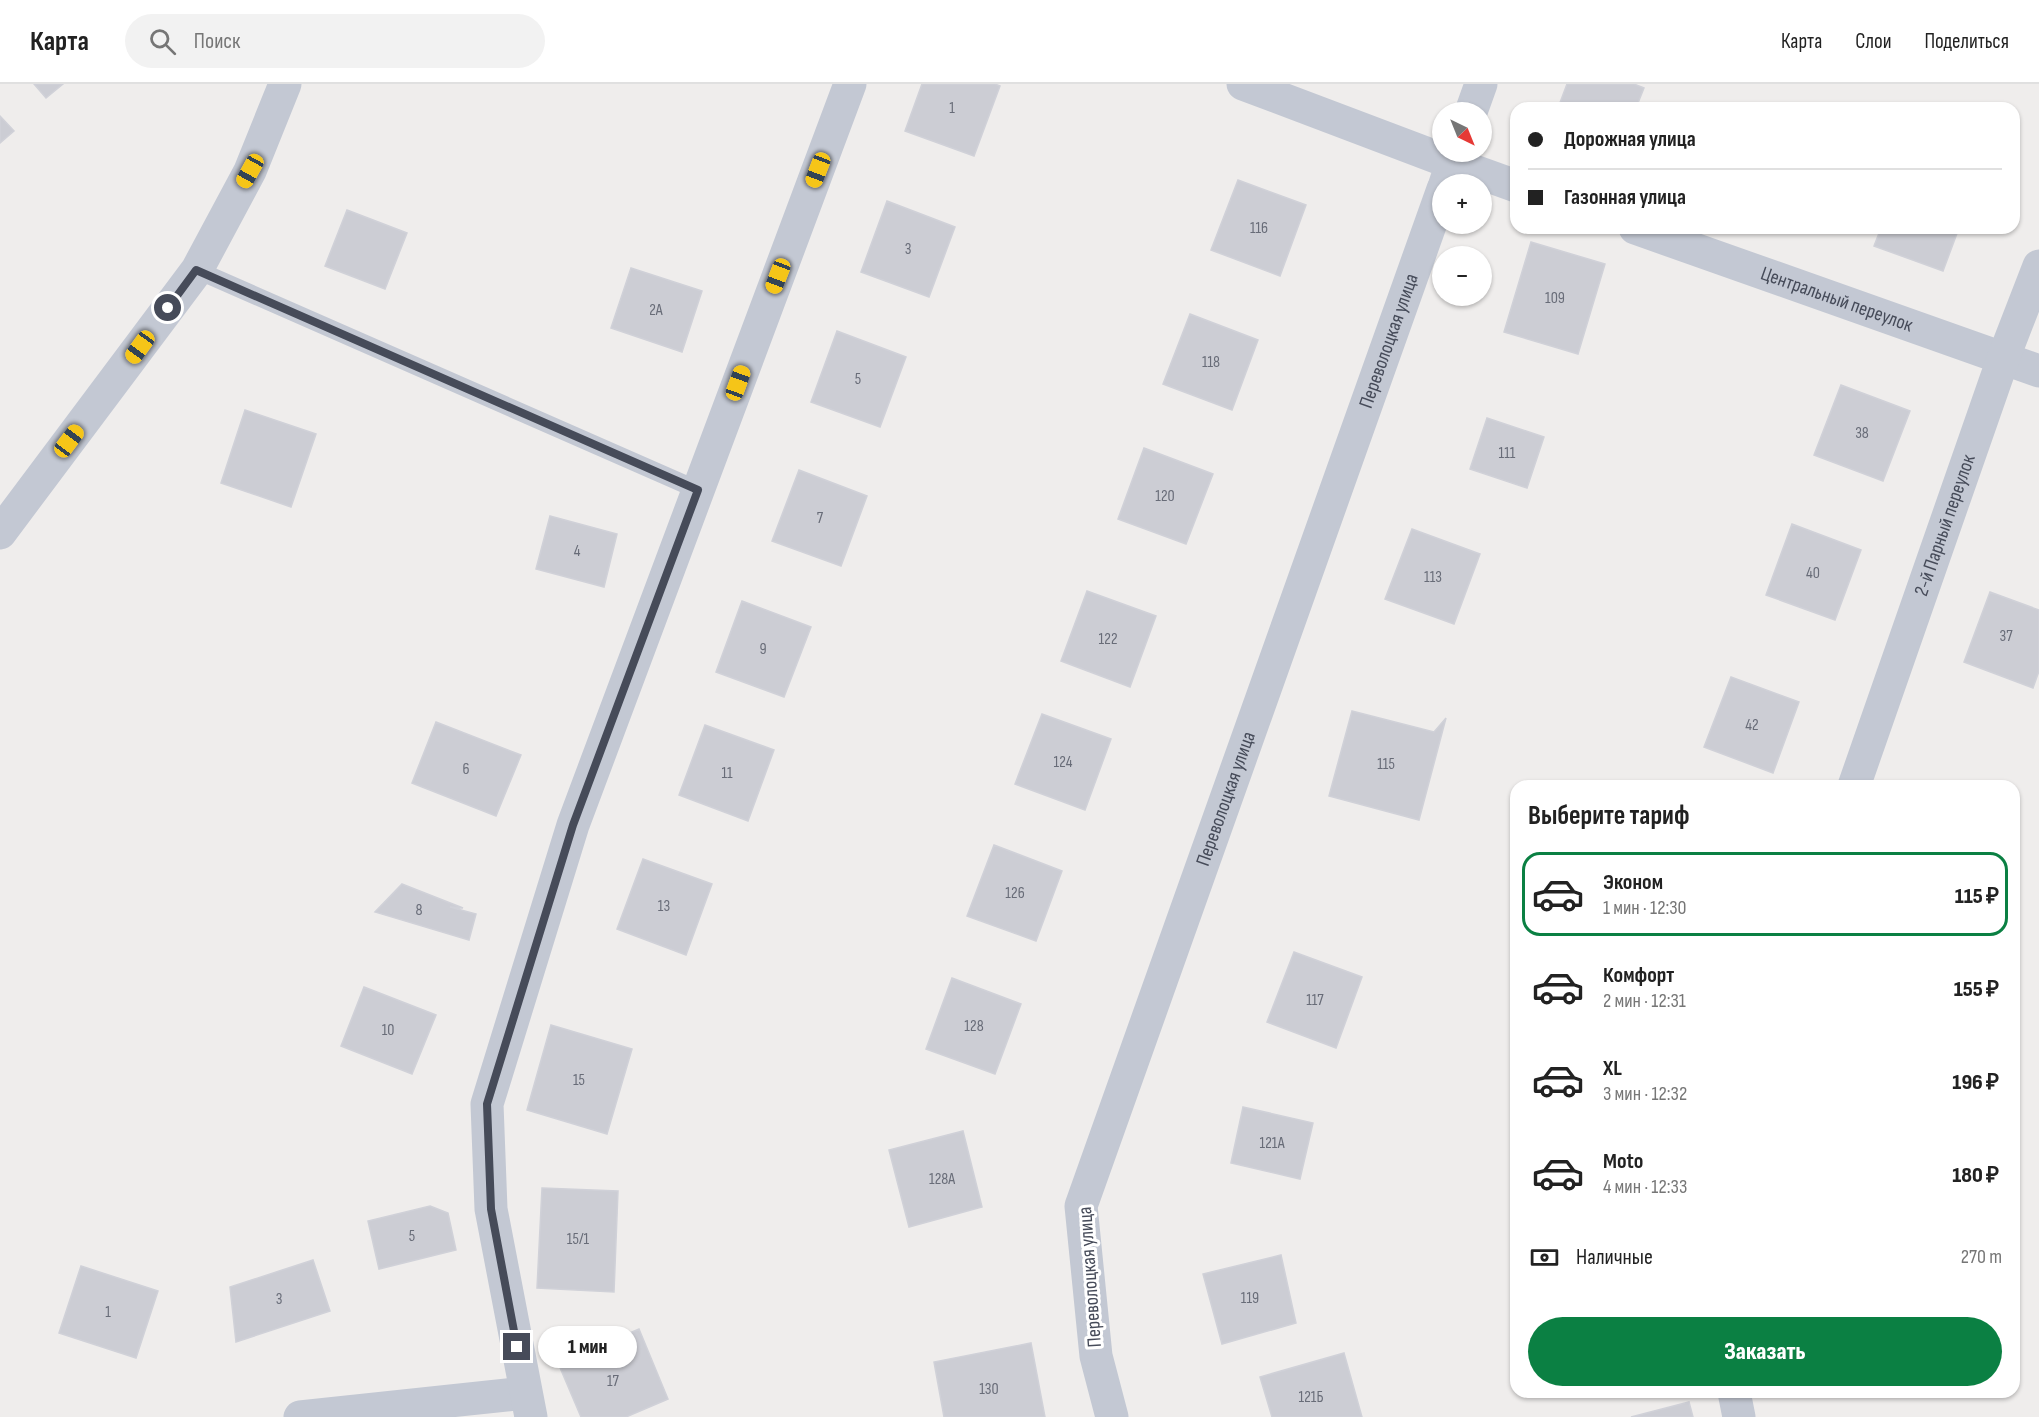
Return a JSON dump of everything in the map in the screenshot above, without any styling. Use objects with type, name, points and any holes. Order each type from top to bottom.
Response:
[{"type":"street","points":[[0,533],[196,270],[250,171],[285,84]]},
{"type":"street","points":[[300,1417],[528,1405],[491,1209],[487,1104],[573,825],[850,84]]},
{"type":"street","points":[[1243,84],[1449,172],[1510,185]]},
{"type":"street","points":[[1475,102],[1481,84]]},
{"type":"street","name":"Переволоцкая улица","points":[[1112,1417],[1096,1356],[1081,1206],[1449,172]]},
{"type":"street","name":"Центральный переулок","points":[[1652,234],[2039,371]]},
{"type":"street","name":"2-й Парный переулок","points":[[1856,780],[2039,266]]},
{"type":"street","points":[[1735,1398],[1739,1417]]},
{"type":"lane","points":[[196,270],[698,490]]},
{"type":"building","points":[[34,84],[63,84],[46,98]]},
{"type":"building","points":[[922,84],[995,84],[1000,86],[974,156],[905,131]]},
{"type":"building","points":[[1567,84],[1634,84],[1644,88],[1638,102],[1560,102]]},
{"type":"building","points":[[0,116],[14,131],[0,143]]},
{"type":"building","points":[[1238,180],[1306,205],[1280,276],[1211,250]]},
{"type":"building","points":[[887,201],[955,227],[929,297],[861,272]]},
{"type":"building","points":[[347,210],[407,233],[385,289],[325,266]]},
{"type":"building","points":[[1879,234],[1957,234],[1943,271],[1874,246]]},
{"type":"building","points":[[1531,242],[1605,264],[1578,354],[1504,332]]},
{"type":"building","points":[[631,268],[702,291],[682,352],[611,328]]},
{"type":"building","points":[[1190,314],[1258,340],[1232,410],[1163,384]]},
{"type":"building","points":[[837,331],[906,357],[880,427],[811,402]]},
{"type":"building","points":[[1841,385],[1910,411],[1883,481],[1814,455]]},
{"type":"building","points":[[245,410],[316,434],[291,507],[221,483]]},
{"type":"building","points":[[1487,418],[1544,437],[1527,488],[1470,469]]},
{"type":"building","points":[[1144,448],[1213,474],[1186,544],[1118,519]]},
{"type":"building","points":[[799,470],[867,496],[841,566],[772,541]]},
{"type":"building","points":[[550,516],[617,534],[604,587],[536,569]]},
{"type":"building","points":[[1792,524],[1861,550],[1835,620],[1766,595]]},
{"type":"building","points":[[1412,529],[1480,554],[1454,624],[1385,599]]},
{"type":"building","points":[[1087,591],[1156,616],[1130,687],[1061,661]]},
{"type":"building","points":[[1990,592],[2039,610],[2039,671],[2033,688],[1964,662]]},
{"type":"building","points":[[742,601],[811,627],[784,697],[716,672]]},
{"type":"building","points":[[1731,677],[1799,702],[1773,773],[1704,747]]},
{"type":"building","points":[[1352,711],[1434,732],[1446,718],[1419,820],[1329,796]]},
{"type":"building","points":[[1042,714],[1111,739],[1085,810],[1015,784]]},
{"type":"building","points":[[436,722],[521,755],[496,816],[412,783]]},
{"type":"building","points":[[705,725],[774,750],[748,821],[679,795]]},
{"type":"building","points":[[994,845],[1062,871],[1036,941],[967,916]]},
{"type":"building","points":[[643,859],[712,884],[686,955],[617,929]]},
{"type":"building","points":[[402,884],[463,908],[450,907],[476,914],[469,940],[375,912]]},
{"type":"building","points":[[1294,952],[1362,977],[1336,1048],[1267,1022]]},
{"type":"building","points":[[952,978],[1021,1004],[995,1074],[926,1049]]},
{"type":"building","points":[[364,987],[436,1015],[412,1074],[341,1046]]},
{"type":"building","points":[[551,1025],[632,1049],[607,1134],[527,1110]]},
{"type":"building","points":[[1243,1107],[1313,1123],[1300,1179],[1231,1163]]},
{"type":"building","points":[[963,1131],[982,1207],[909,1227],[889,1150]]},
{"type":"building","points":[[542,1188],[618,1191],[614,1292],[537,1288]]},
{"type":"building","points":[[430,1206],[448,1213],[456,1250],[379,1269],[368,1221]]},
{"type":"building","points":[[1281,1255],[1296,1323],[1222,1344],[1203,1274]]},
{"type":"building","points":[[313,1260],[330,1311],[236,1342],[230,1287]]},
{"type":"building","points":[[81,1266],[158,1291],[136,1358],[59,1333]]},
{"type":"building","points":[[639,1329],[668,1399],[626,1417],[581,1417],[558,1363]]},
{"type":"building","points":[[1031,1343],[1045,1417],[944,1417],[934,1362]]},
{"type":"building","points":[[1344,1353],[1362,1417],[1272,1417],[1260,1377]]},
{"type":"building","points":[[1689,1402],[1693,1417],[1631,1417]]},
{"type":"route","points":[[168,308],[196,270],[698,490],[573,825],[487,1104],[491,1209],[517,1347]]}]
